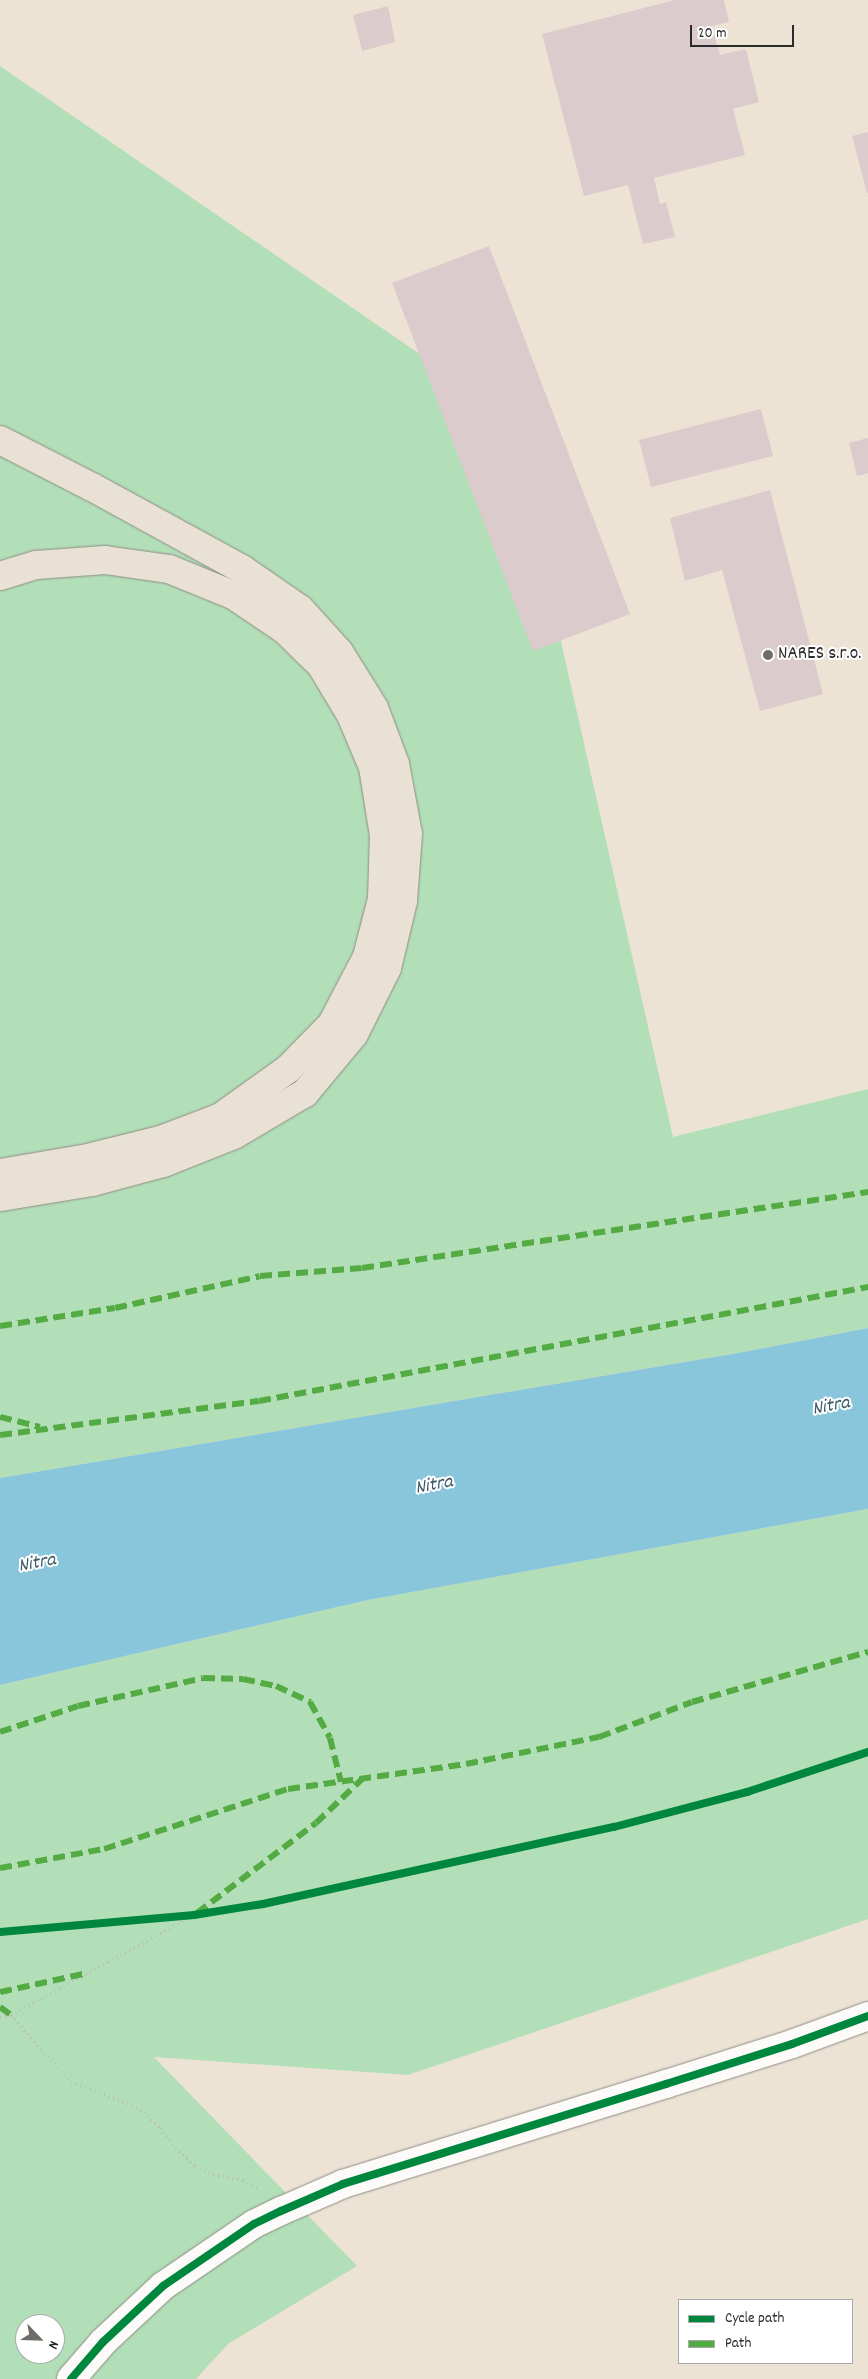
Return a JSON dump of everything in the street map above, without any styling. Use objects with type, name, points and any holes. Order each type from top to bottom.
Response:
[{"type":"highway","points":[[0,440],[92,487],[242,569],[300,610],[339,652],[374,708],[395,764],[408,834],[403,902],[387,968],[354,1034],[305,1093],[234,1135],[163,1163],[92,1182],[0,1197]]},
{"type":"highway","points":[[0,576],[36,565],[105,560],[169,569],[232,595],[278,625],[322,665],[351,715],[373,767],[384,836],[382,898],[366,957],[332,1024],[288,1069],[221,1117],[160,1140],[88,1158],[0,1173]]},
{"type":"street","points":[[71,2379],[103,2342],[163,2286],[254,2224],[281,2211],[343,2184],[684,2079],[792,2044],[868,2016]]},
{"type":"path","points":[[175,1916],[204,1913]]},
{"type":"path","points":[[0,2016],[11,2015],[194,1915]]},
{"type":"path","points":[[11,2015],[71,2082],[127,2103],[144,2112],[160,2128],[172,2144],[195,2166],[255,2185],[281,2211]]},
{"type":"green space","points":[[0,66],[510,416],[673,1137],[868,1089],[868,1328],[738,1353],[0,1478]]},
{"type":"green space","points":[[868,1509],[868,1919],[408,2075],[154,2057],[357,2266],[228,2344],[196,2379],[0,2379],[0,1685],[368,1600]]},
{"type":"water","name":"Nitra","points":[[868,1328],[868,1509],[368,1600],[0,1685],[0,1478],[738,1353]]},
{"type":"building","points":[[675,0],[724,0],[729,22],[712,26],[720,55],[746,49],[759,102],[733,109],[745,155],[654,178],[660,204],[666,202],[675,237],[643,244],[628,185],[584,196],[542,34]]},
{"type":"building","points":[[388,6],[395,42],[362,51],[353,15]]},
{"type":"building","points":[[868,132],[868,193],[867,193],[852,136]]},
{"type":"building","points":[[489,246],[630,614],[533,651],[392,283]]},
{"type":"building","points":[[761,409],[773,456],[651,487],[639,440]]},
{"type":"building","points":[[868,438],[868,473],[857,476],[849,443]]},
{"type":"building","points":[[770,490],[823,694],[760,711],[722,570],[685,581],[670,518]]},
{"type":"marked path","points":[[0,1326],[115,1308],[260,1276],[362,1268],[868,1192]]},
{"type":"marked path","points":[[0,1435],[259,1401],[868,1287]]},
{"type":"marked path","points":[[0,1417],[40,1427]]},
{"type":"marked path","points":[[0,1868],[104,1849],[288,1789],[466,1764],[599,1737],[692,1702],[868,1652]]},
{"type":"marked path","points":[[0,1732],[78,1706],[203,1678],[243,1679],[276,1686],[310,1702],[330,1738],[341,1782]]},
{"type":"marked path","points":[[197,1913],[316,1823],[362,1779]]},
{"type":"marked path","points":[[0,1992],[83,1974]]},
{"type":"marked path","points":[[0,2007],[11,2015]]},
{"type":"cycle path","points":[[0,1932],[194,1915],[263,1904],[614,1827],[747,1792],[868,1752]]},
{"type":"cycle path","points":[[71,2379],[103,2342],[163,2286],[254,2224],[281,2211],[343,2184],[792,2044],[868,2016]]},
{"type":"place","name":"NARES s.r.o.","points":[[768,655]]}]
